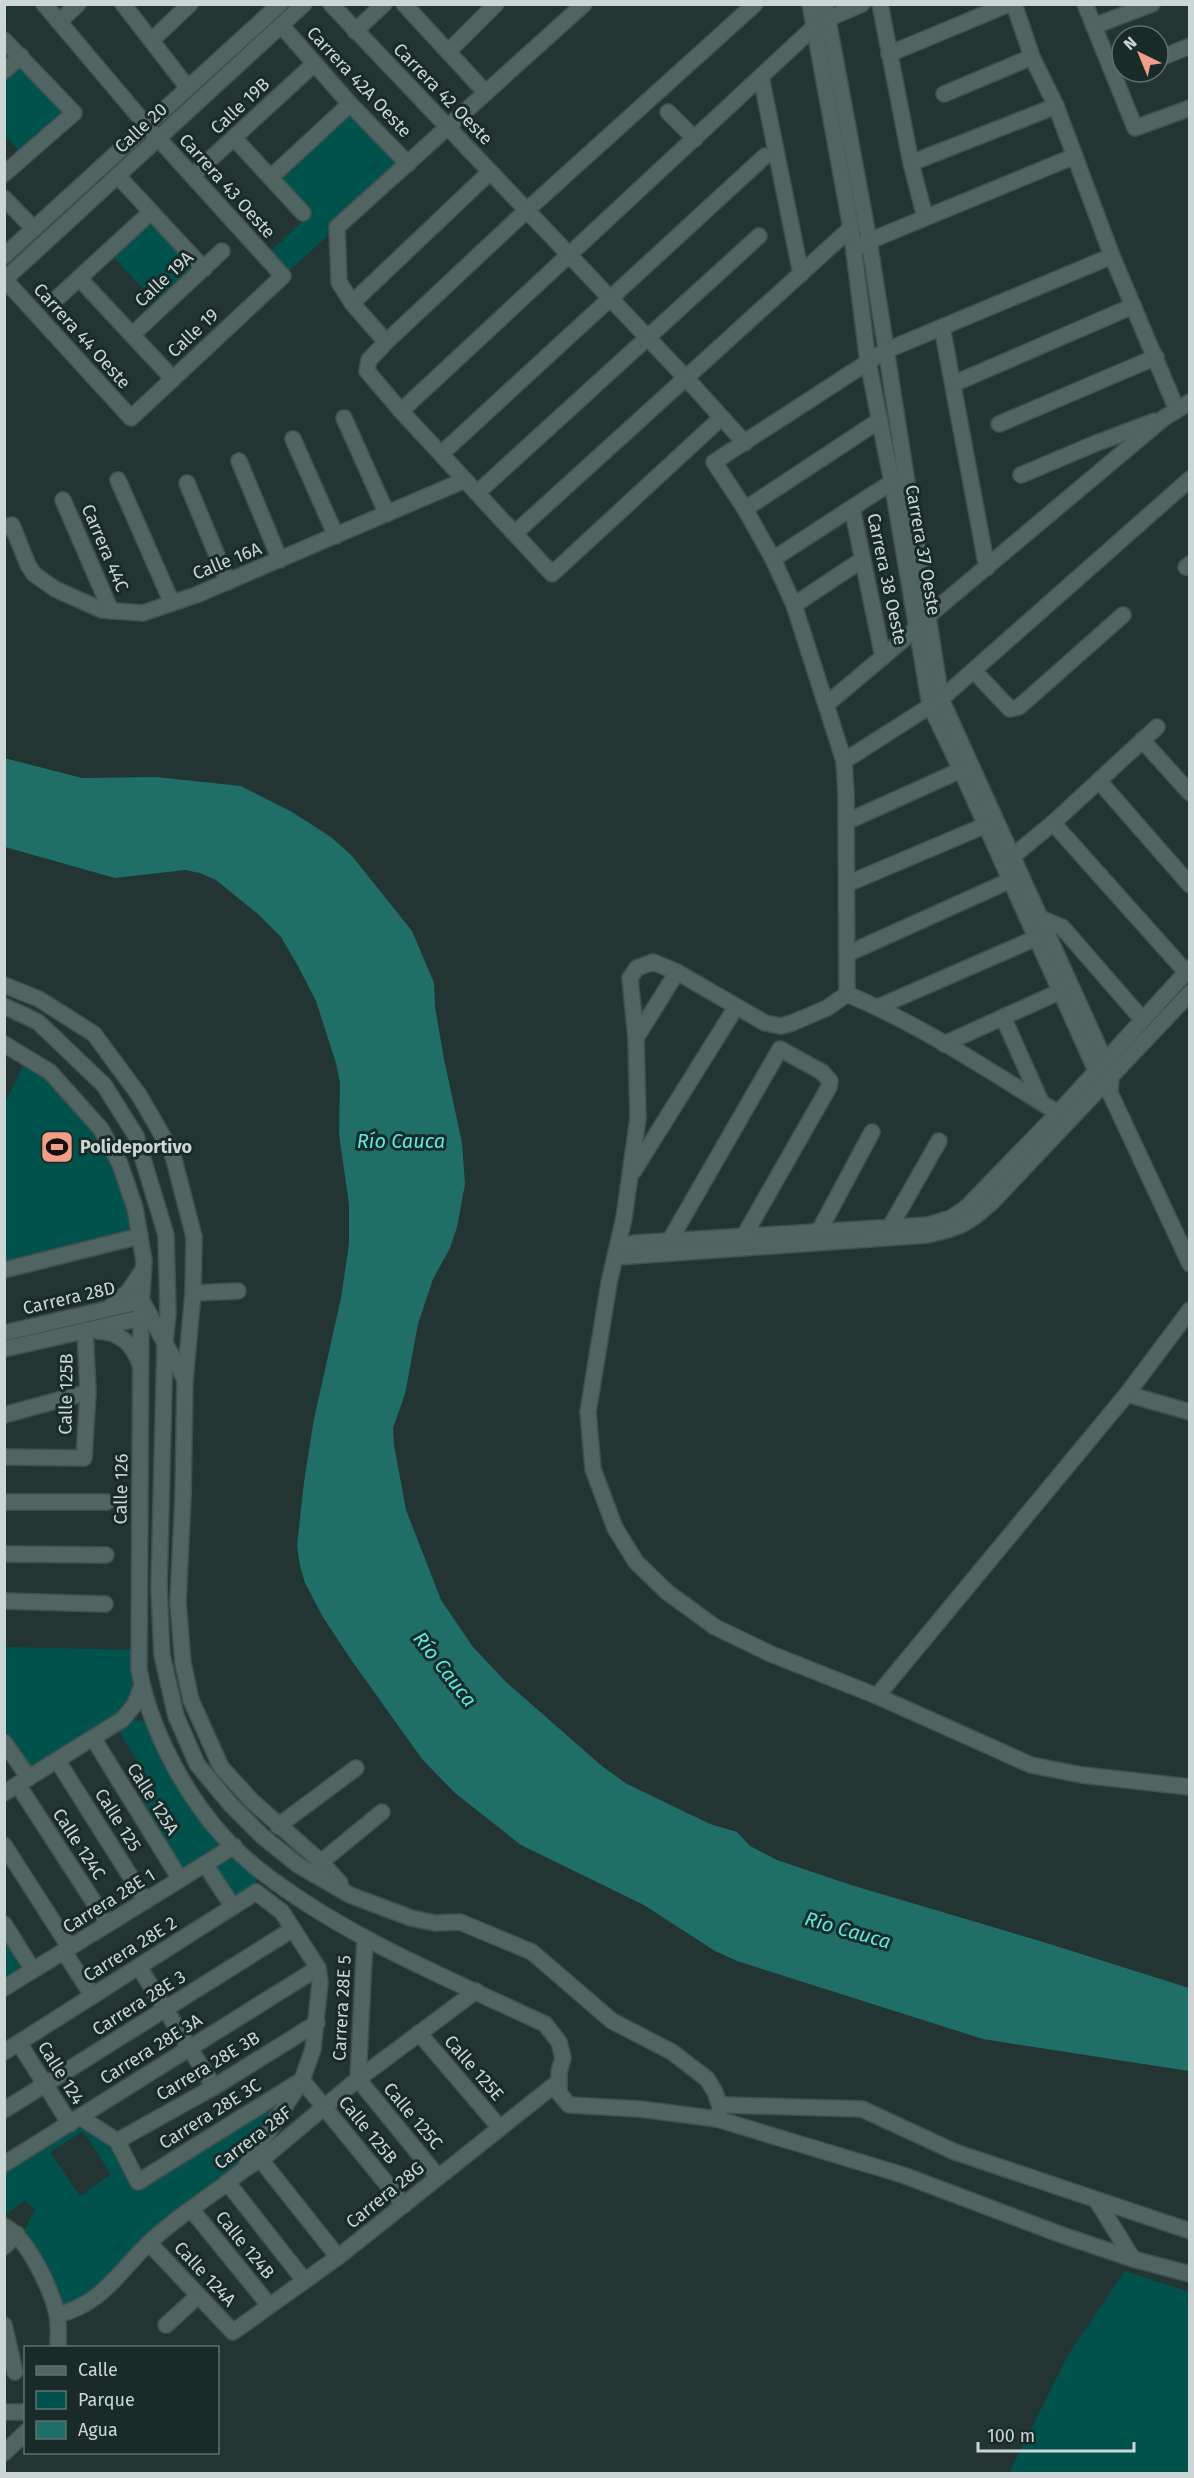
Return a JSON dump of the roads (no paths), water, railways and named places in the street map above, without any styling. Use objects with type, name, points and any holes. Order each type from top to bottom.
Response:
[{"type":"street","name":"Carrera 43 Oeste","points":[[44,4],[158,139],[283,276]]},
{"type":"street","points":[[59,22],[78,4]]},
{"type":"street","points":[[123,4],[188,88]]},
{"type":"street","points":[[152,40],[190,4]]},
{"type":"street","name":"Calle 20","points":[[4,256],[280,4]]},
{"type":"street","name":"Calle 20","points":[[4,280],[304,4]]},
{"type":"street","name":"Carrera 42 Oeste","points":[[331,4],[610,297],[745,443]]},
{"type":"street","points":[[355,31],[384,4]]},
{"type":"street","points":[[404,4],[486,93]]},
{"type":"street","points":[[448,52],[495,4]]},
{"type":"street","points":[[386,342],[352,303],[339,282],[337,227],[584,4]]},
{"type":"street","points":[[721,418],[552,574],[401,411],[367,371],[369,360],[386,342],[527,210],[755,4]]},
{"type":"street","name":"Carrera 37 Oeste","points":[[810,4],[822,17],[869,241],[928,616],[935,702],[1013,856],[1105,1077]]},
{"type":"street","points":[[401,411],[695,139],[822,17],[862,4]]},
{"type":"street","points":[[880,4],[911,163],[925,217]]},
{"type":"street","points":[[889,54],[1009,4]]},
{"type":"street","points":[[1014,4],[1032,57],[1056,106],[1112,256],[1177,410]]},
{"type":"street","points":[[1085,4],[1110,56]]},
{"type":"street","points":[[1094,26],[1152,4]]},
{"type":"street","name":"Carrera 37 Oeste","points":[[822,17],[868,362],[892,482],[917,628],[935,702],[961,770],[1036,938],[1105,1077]]},
{"type":"street","name":"Carrera 42A Oeste","points":[[281,26],[350,104],[408,164]]},
{"type":"street","points":[[4,40],[74,113],[4,174]]},
{"type":"street","points":[[1170,54],[1190,46]]},
{"type":"street","points":[[4,71],[21,56]]},
{"type":"street","points":[[944,94],[1032,57]]},
{"type":"street","name":"Calle 19B","points":[[192,176],[314,64]]},
{"type":"street","points":[[761,77],[801,274]]},
{"type":"street","points":[[1123,84],[1135,128],[1190,108]]},
{"type":"street","points":[[271,177],[350,104]]},
{"type":"street","points":[[911,163],[1056,106]]},
{"type":"street","points":[[668,112],[695,139]]},
{"type":"street","points":[[234,138],[303,213]]},
{"type":"street","points":[[441,454],[765,156]]},
{"type":"street","points":[[853,251],[869,241],[925,217],[1075,156]]},
{"type":"street","points":[[352,303],[490,172]]},
{"type":"street","points":[[118,176],[204,269]]},
{"type":"street","points":[[4,198],[34,229]]},
{"type":"street","points":[[52,303],[151,212]]},
{"type":"street","points":[[515,534],[851,228]]},
{"type":"street","points":[[477,493],[759,236]]},
{"type":"street","name":"Calle 19A","points":[[132,335],[222,251]]},
{"type":"street","points":[[847,994],[844,761],[794,606],[773,559],[745,509],[714,462],[885,351],[1112,256]]},
{"type":"street","name":"Calle 19","points":[[131,418],[283,276]]},
{"type":"street","points":[[79,278],[173,379]]},
{"type":"street","name":"Carrera 44 Oeste","points":[[4,280],[131,418]]},
{"type":"street","points":[[953,384],[1133,306]]},
{"type":"street","points":[[942,327],[987,568]]},
{"type":"street","points":[[999,424],[1156,357]]},
{"type":"street","points":[[1021,475],[1177,410]]},
{"type":"street","points":[[826,704],[917,628],[928,616],[1177,410]]},
{"type":"street","points":[[344,418],[387,514]]},
{"type":"street","points":[[745,509],[880,420]]},
{"type":"street","points":[[293,439],[336,536]]},
{"type":"street","points":[[239,461],[280,560]]},
{"type":"street","points":[[844,761],[935,702],[974,671],[1190,479]]},
{"type":"street","points":[[118,480],[172,603]]},
{"type":"street","name":"Calle 16A","points":[[4,528],[12,525],[11,544],[34,574],[56,589],[102,610],[142,613],[228,582],[465,480]]},
{"type":"street","points":[[773,559],[892,482]]},
{"type":"street","points":[[187,483],[228,582]]},
{"type":"street","name":"Carrera 44C","points":[[63,500],[111,611]]},
{"type":"street","name":"Carrera 38 Oeste","points":[[852,508],[883,657]]},
{"type":"street","points":[[794,606],[863,559]]},
{"type":"street","points":[[974,671],[1010,709],[1019,707],[1123,615]]},
{"type":"street","points":[[1013,856],[1053,823],[1157,727]]},
{"type":"street","points":[[1142,740],[1190,793]]},
{"type":"street","points":[[846,822],[961,770]]},
{"type":"street","points":[[1099,781],[1190,885]]},
{"type":"street","points":[[617,1252],[634,1243],[928,1225],[951,1218],[966,1208],[1058,1113],[1105,1077],[1142,1019],[1188,970],[1053,823]]},
{"type":"street","points":[[847,884],[986,825]]},
{"type":"street","points":[[847,954],[1011,880]]},
{"type":"street","points":[[1040,918],[1062,927],[1142,1019]]},
{"type":"street","points":[[878,1007],[1036,938]]},
{"type":"street","points":[[847,994],[826,1008],[781,1026],[765,1023],[677,972],[653,962],[637,968],[630,978],[636,1038],[638,1118],[630,1177],[617,1252],[609,1283],[588,1412],[593,1469],[615,1528],[636,1562],[667,1592],[715,1627],[771,1654],[877,1696],[1031,1765],[1082,1775],[1190,1787]]},
{"type":"street","points":[[636,1038],[677,972]]},
{"type":"street","points":[[4,985],[39,999],[94,1034],[139,1095],[172,1152],[194,1237],[193,1293],[185,1380],[178,1602],[183,1663],[191,1700],[221,1767],[278,1826],[321,1862],[350,1894]]},
{"type":"street","points":[[944,1044],[1061,991]]},
{"type":"street","points":[[617,1252],[927,1235],[956,1229],[973,1219],[992,1202],[1105,1077],[1190,993]]},
{"type":"street","points":[[847,994],[878,1007],[944,1044],[1058,1113]]},
{"type":"street","points":[[4,1006],[38,1022],[104,1085],[136,1136],[166,1235],[168,1314],[165,1342],[159,1589],[162,1655],[176,1716],[197,1764],[231,1805],[262,1836],[298,1864],[350,1894],[411,1918],[435,1923],[460,1922],[532,1952],[612,2021],[672,2052],[701,2073],[715,2092],[718,2113]]},
{"type":"street","points":[[630,1177],[736,1007]]},
{"type":"street","points":[[1003,1017],[1041,1102]]},
{"type":"street","name":"Calle 126","points":[[4,1044],[50,1072],[101,1129],[120,1164],[135,1208],[143,1270],[139,1650],[142,1685],[155,1726],[198,1806],[257,1869],[365,1939],[545,2025],[559,2042],[563,2058],[558,2082]]},
{"type":"street","points":[[669,1240],[780,1049],[822,1072],[830,1081],[829,1087],[744,1236]]},
{"type":"street","points":[[1105,1077],[1190,1264]]},
{"type":"street","points":[[819,1231],[872,1132]]},
{"type":"street","points":[[890,1227],[939,1141]]},
{"type":"street","points":[[4,1270],[140,1236]]},
{"type":"street","points":[[108,1308],[128,1292],[143,1270]]},
{"type":"street","points":[[193,1293],[238,1291]]},
{"type":"street","points":[[142,1301],[185,1380]]},
{"type":"street","name":"Carrera 28D","points":[[4,1332],[142,1301]]},
{"type":"street","points":[[877,1696],[1127,1394],[1190,1310]]},
{"type":"street","name":"Carrera 28D","points":[[4,1349],[141,1318]]},
{"type":"street","points":[[85,1330],[110,1331],[126,1340],[135,1352],[141,1367]]},
{"type":"street","name":"Calle 125B","points":[[4,1457],[84,1458],[88,1392],[85,1330]]},
{"type":"street","points":[[4,1415],[88,1392]]},
{"type":"street","points":[[1127,1394],[1190,1412]]},
{"type":"street","points":[[4,1502],[107,1502]]},
{"type":"street","points":[[4,1554],[106,1555]]},
{"type":"street","points":[[4,1601],[105,1604]]},
{"type":"street","points":[[4,1742],[17,1786],[123,1719],[135,1704],[142,1685]]},
{"type":"street","points":[[123,1719],[140,1719],[155,1726]]},
{"type":"street","name":"Calle 125A","points":[[93,1738],[180,1879]]},
{"type":"street","name":"Calle 125","points":[[57,1760],[146,1901]]},
{"type":"street","points":[[278,1826],[356,1768]]},
{"type":"street","name":"Calle 124C","points":[[17,1786],[108,1924]]},
{"type":"street","points":[[321,1862],[382,1812]]},
{"type":"street","points":[[4,1845],[93,1996]]},
{"type":"street","name":"Carrera 28E 1","points":[[4,1988],[234,1846]]},
{"type":"street","points":[[205,1864],[233,1907]]},
{"type":"street","points":[[246,2166],[302,2080],[313,2049],[320,1982],[318,1968],[282,1912],[256,1892],[257,1869]]},
{"type":"street","name":"Carrera 28E 2","points":[[4,2052],[256,1892]]},
{"type":"street","points":[[4,1924],[33,1970]]},
{"type":"street","name":"Carrera 28E 3","points":[[4,2110],[293,1929]]},
{"type":"street","name":"Carrera 28E 5","points":[[358,2079],[365,1939]]},
{"type":"street","points":[[139,1967],[214,2087]]},
{"type":"street","name":"Carrera 28E 3A","points":[[4,2164],[318,1968]]},
{"type":"street","name":"Carrera 28F","points":[[57,2315],[74,2310],[93,2300],[120,2276],[149,2243],[191,2209],[246,2166],[261,2160],[358,2079],[476,1991]]},
{"type":"street","name":"Carrera 28E 3B","points":[[117,2141],[214,2087],[317,2023]]},
{"type":"street","name":"Calle 125E","points":[[419,2033],[500,2128]]},
{"type":"street","name":"Calle 124","points":[[19,2043],[45,2084],[75,2120]]},
{"type":"street","name":"Calle 125C","points":[[358,2079],[438,2178]]},
{"type":"street","name":"Calle 125B","points":[[302,2080],[404,2205]]},
{"type":"street","name":"Carrera 28E 3C","points":[[117,2141],[138,2181],[302,2080]]},
{"type":"street","points":[[558,2082],[559,2092],[569,2105],[718,2113],[903,2175],[1062,2235],[1133,2259],[1190,2274]]},
{"type":"street","name":"Carrera 28G","points":[[233,2332],[338,2257],[558,2082]]},
{"type":"street","points":[[718,2113],[724,2104],[862,2109],[955,2152],[1190,2231]]},
{"type":"street","points":[[75,2120],[117,2141]]},
{"type":"street","points":[[261,2160],[338,2257]]},
{"type":"street","points":[[227,2182],[304,2280]]},
{"type":"street","points":[[1097,2201],[1133,2259]]},
{"type":"street","name":"Calle 124B","points":[[191,2209],[269,2305]]},
{"type":"street","points":[[4,2247],[11,2230]]},
{"type":"street","points":[[11,2230],[41,2274],[57,2315],[58,2346]]},
{"type":"street","name":"Calle 124A","points":[[149,2243],[233,2332]]},
{"type":"street","points":[[166,2325],[198,2296]]},
{"type":"street","points":[[4,2325],[15,2371]]},
{"type":"street","points":[[4,2412],[24,2412]]},
{"type":"street","points":[[4,2453],[24,2434]]},
{"type":"water","name":"Río Cauca","points":[[4,758],[82,778],[156,777],[241,786],[292,812],[331,837],[352,856],[412,931],[434,983],[435,1007],[444,1059],[462,1143],[465,1184],[457,1227],[450,1248],[433,1279],[418,1324],[405,1394],[393,1428],[394,1445],[406,1510],[441,1600],[473,1647],[506,1682],[603,1767],[627,1784],[710,1824],[737,1832],[750,1846],[777,1860],[851,1885],[1189,1988],[1189,2071],[983,2039],[737,1961],[715,1951],[644,1905],[521,1845],[455,1793],[422,1759],[323,1617],[305,1583],[297,1546],[314,1419],[341,1298],[349,1244],[349,1204],[339,1134],[340,1083],[316,1001],[281,937],[258,914],[216,880],[185,870],[115,878],[5,847]]},
{"type":"place","name":"Polideportivo","points":[[57,1147]]}]
